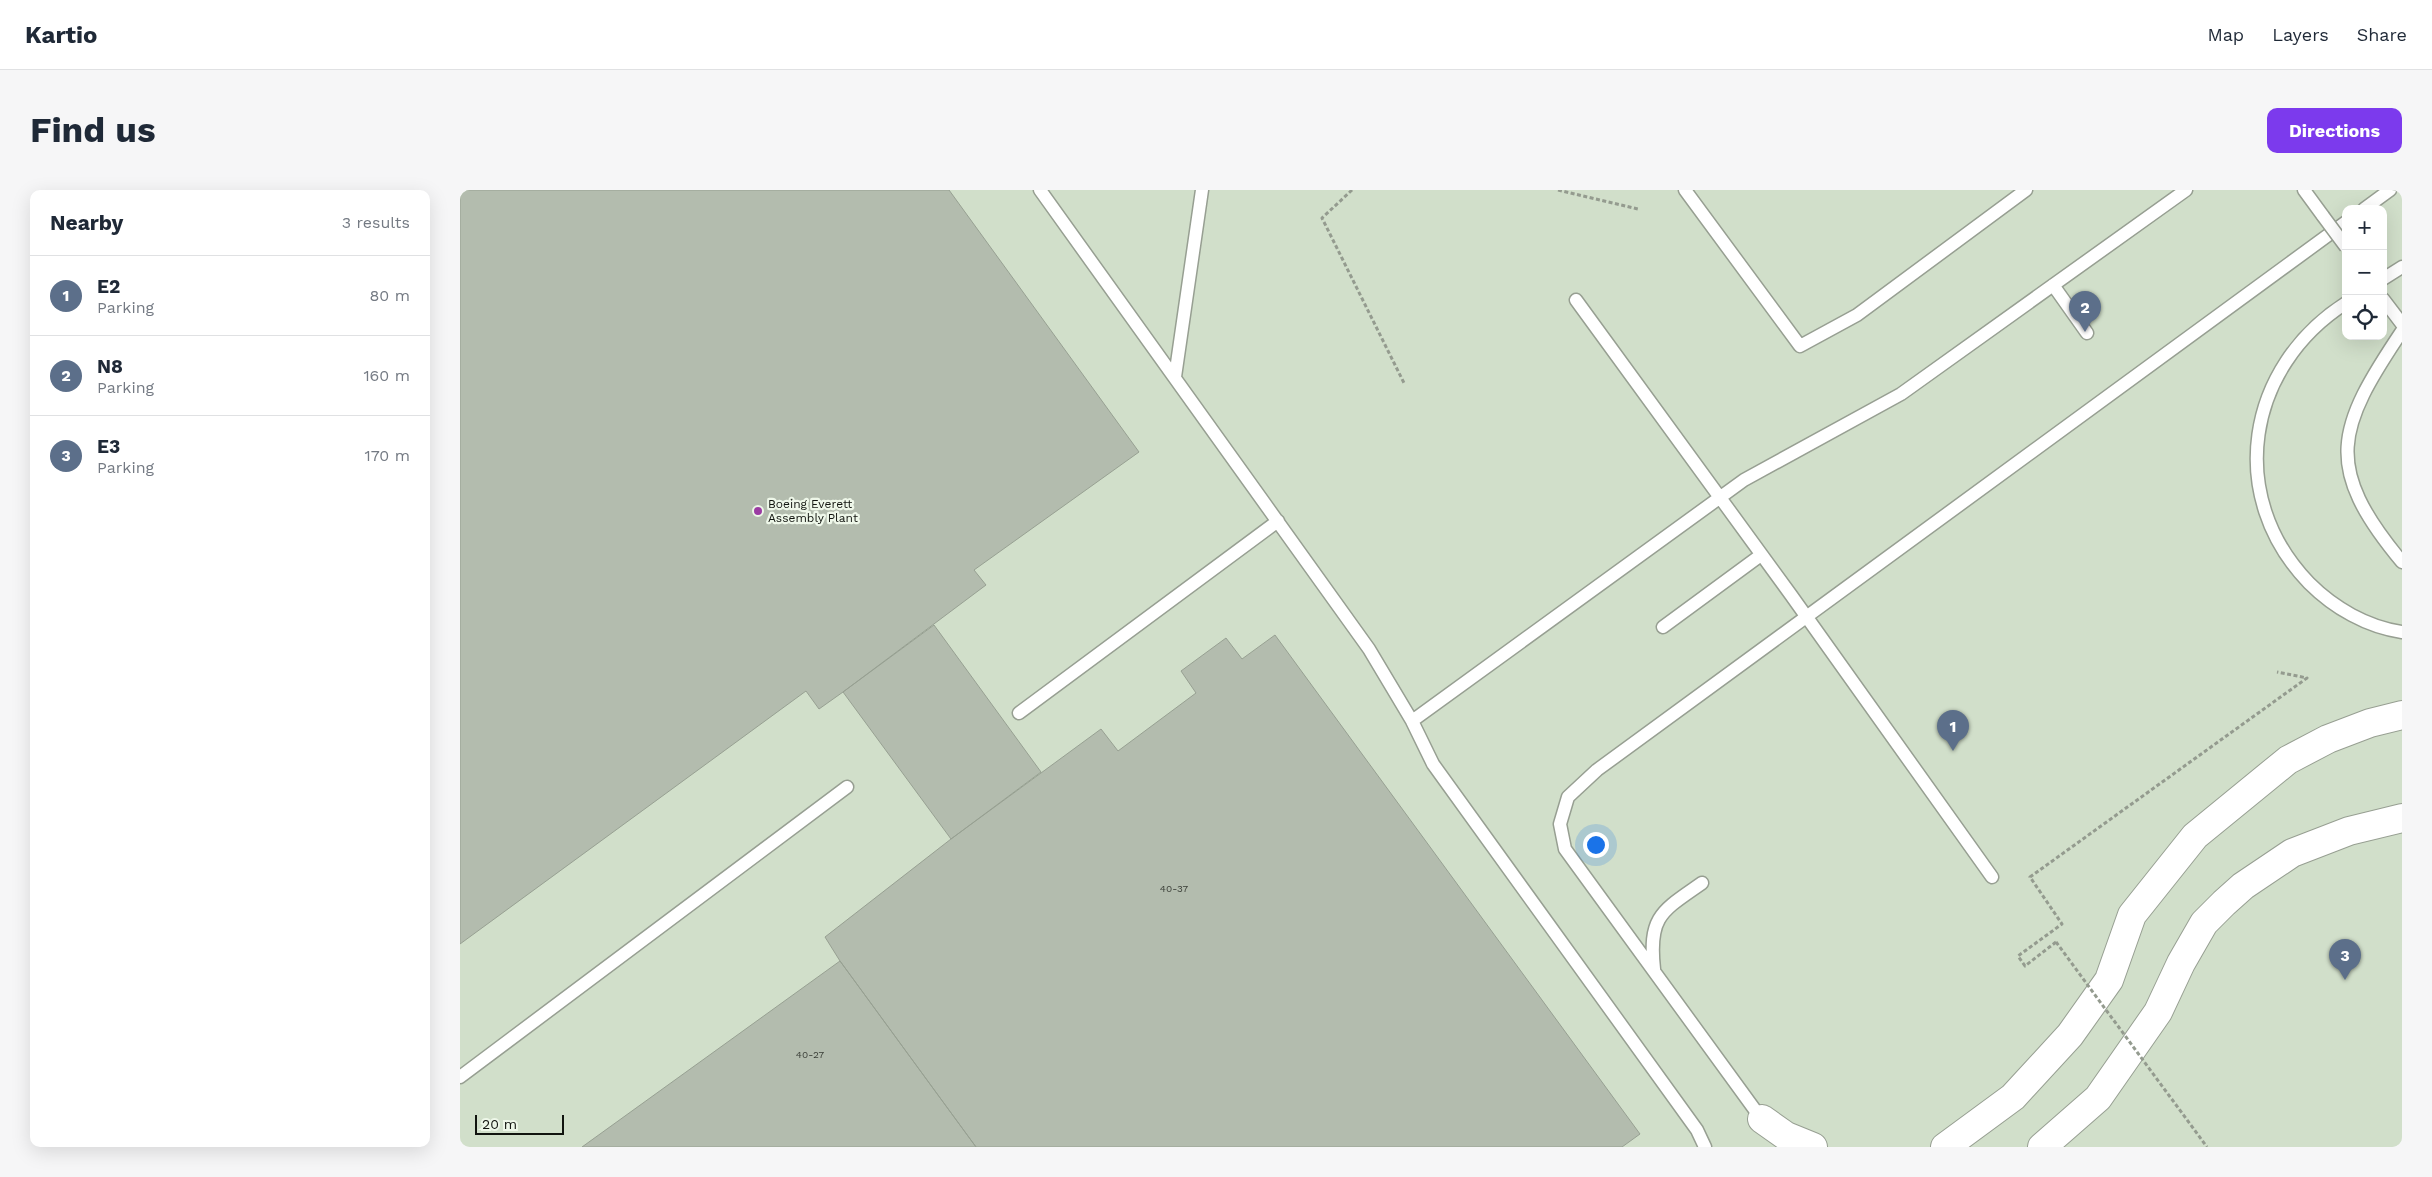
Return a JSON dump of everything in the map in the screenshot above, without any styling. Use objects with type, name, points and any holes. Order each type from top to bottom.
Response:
[{"type":"street","points":[[1945,1147],[2013,1097],[2070,1035],[2109,980],[2132,915],[2195,836],[2288,760],[2328,738],[2370,723],[2402,716]]},
{"type":"street","points":[[2042,1147],[2098,1098],[2158,1012],[2181,963],[2204,923],[2224,902],[2243,886],[2292,853],[2349,830],[2402,818]]},
{"type":"street","points":[[1762,1119],[1786,1136],[1813,1147]]},
{"type":"lane","points":[[1040,190],[1369,649],[1412,721],[1433,764],[1697,1130],[1705,1147]]},
{"type":"lane","points":[[1175,377],[1202,190]]},
{"type":"lane","points":[[1685,190],[1800,346],[1857,315],[2026,190]]},
{"type":"lane","points":[[1412,721],[1744,480],[1901,394],[2186,190]]},
{"type":"lane","points":[[2304,190],[2342,242]]},
{"type":"lane","points":[[2369,205],[2390,190]]},
{"type":"lane","points":[[1782,1147],[1565,849],[1560,824],[1568,798],[1597,770],[1806,619],[2029,452],[2342,225]]},
{"type":"lane","points":[[2387,276],[2402,267]]},
{"type":"lane","points":[[2054,286],[2087,332]]},
{"type":"lane","points":[[1576,300],[1992,876]]},
{"type":"lane","points":[[2387,304],[2402,324]]},
{"type":"lane","points":[[2342,306],[2308,331],[2278,373],[2266,399],[2259,426],[2257,449],[2258,477],[2272,531],[2300,574],[2320,594],[2340,608],[2363,620],[2402,632]]},
{"type":"lane","points":[[2402,331],[2361,395],[2349,430],[2347,451],[2354,490],[2367,516],[2402,562]]},
{"type":"lane","points":[[1019,713],[1278,522]]},
{"type":"lane","points":[[1662,626],[1761,555]]},
{"type":"lane","points":[[460,1077],[847,787]]},
{"type":"lane","points":[[1654,969],[1652,949],[1655,926],[1660,917],[1665,910],[1702,883]]},
{"type":"path","points":[[1352,190],[1322,218],[1404,383]]},
{"type":"path","points":[[1558,190],[1638,209]]},
{"type":"path","points":[[2207,1147],[2056,942],[2025,966],[2018,956],[2062,924],[2030,877],[2307,678],[2277,672]]},
{"type":"shaded area","points":[[460,190],[2402,190],[2402,1147],[460,1147]]},
{"type":"building","name":"Boeing Everett Assembly Plant","points":[[460,190],[949,190],[1139,452],[974,570],[986,585],[843,692],[819,709],[806,691],[460,944]]},
{"type":"building","points":[[934,625],[1041,772],[951,839],[843,692]]},
{"type":"building","points":[[1275,635],[1640,1134],[1622,1147],[976,1147],[840,961],[825,937],[951,839],[1101,729],[1118,751],[1196,693],[1181,671],[1226,638],[1242,659]]},
{"type":"building","points":[[840,961],[976,1147],[582,1147]]},
{"type":"place","name":"N8","points":[[2085,332]]},
{"type":"place","name":"Boeing Everett Assembly Plant","points":[[758,511]]},
{"type":"place","name":"E2","points":[[1953,751]]},
{"type":"place","name":"E3","points":[[2345,980]]}]
